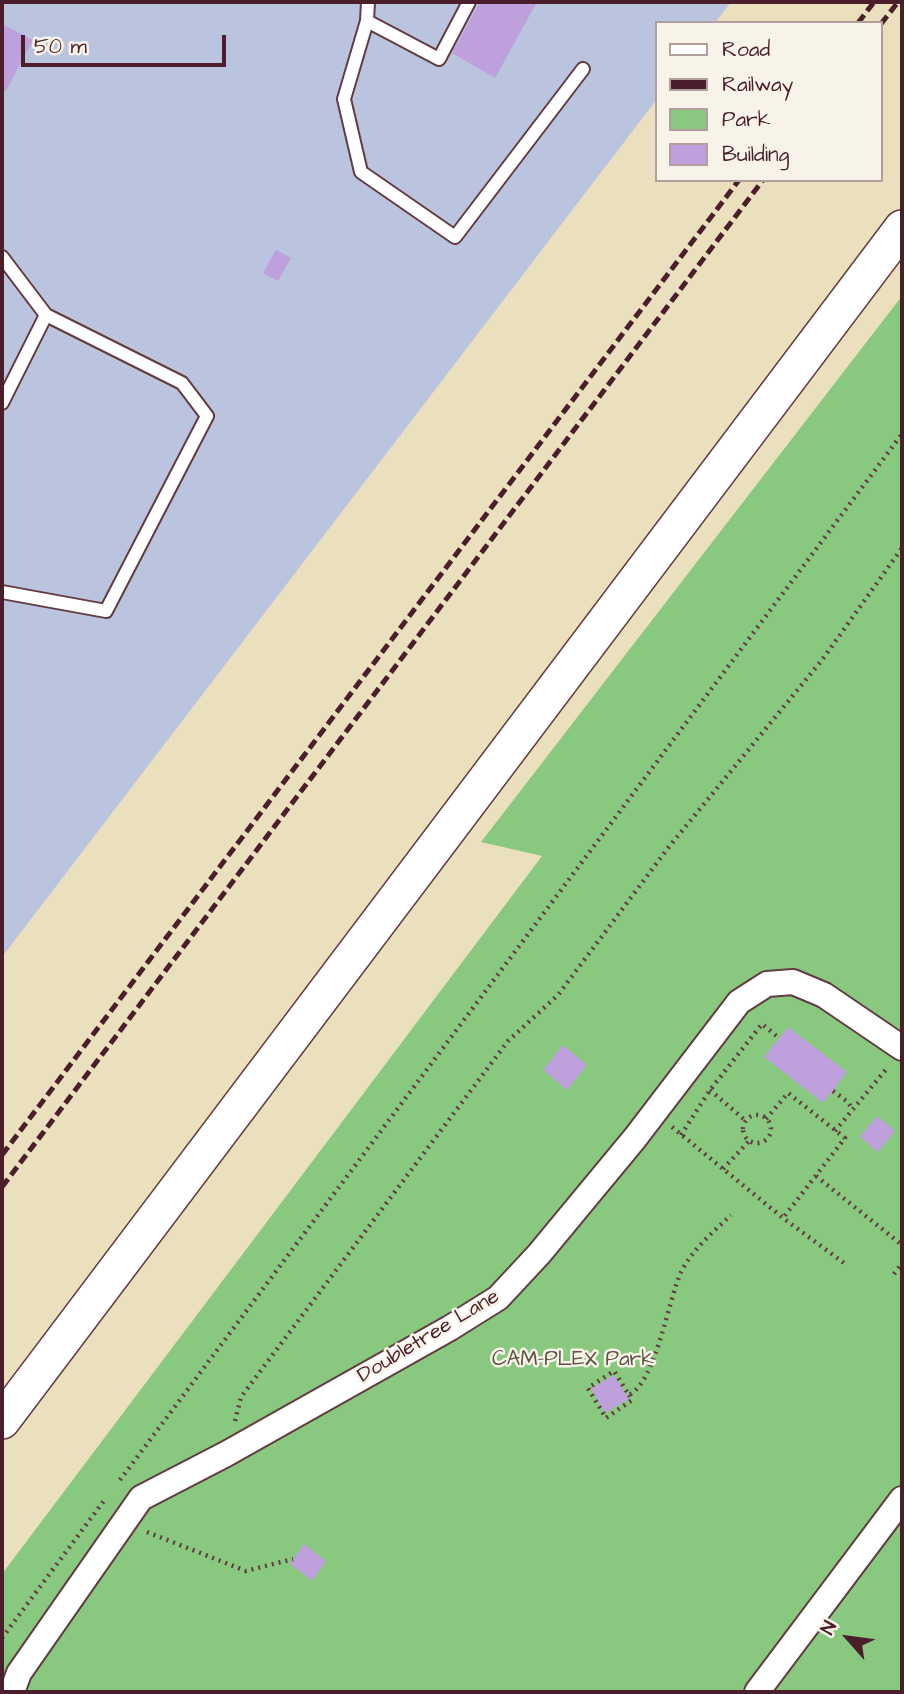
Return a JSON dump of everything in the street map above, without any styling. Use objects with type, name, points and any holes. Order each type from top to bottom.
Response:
[{"type":"main road","points":[[2,1421],[902,228]]},
{"type":"street","name":"Doubletree Lane","points":[[12,1692],[19,1673],[141,1498],[226,1454],[450,1328],[498,1298],[539,1254],[654,1113],[739,1002],[767,984],[793,982],[824,995],[899,1053]]},
{"type":"street","points":[[757,1692],[902,1499]]},
{"type":"lane","points":[[368,2],[367,21],[344,99],[361,172],[455,237],[583,69]]},
{"type":"lane","points":[[367,21],[439,59],[469,2]]},
{"type":"lane","points":[[2,257],[46,314],[182,383],[207,416],[106,611],[2,592]]},
{"type":"lane","points":[[2,404],[46,314]]},
{"type":"path","points":[[118,1482],[902,433]]},
{"type":"path","points":[[226,1454],[241,1396],[508,1041],[558,996],[668,848],[822,660],[902,548]]},
{"type":"path","points":[[681,1135],[710,1090],[762,1024],[779,1038]]},
{"type":"path","points":[[835,1131],[899,1053]]},
{"type":"path","points":[[710,1090],[746,1121]]},
{"type":"path","points":[[833,1091],[848,1102],[852,1109]]},
{"type":"path","points":[[766,1119],[788,1093],[845,1138],[783,1218]]},
{"type":"path","points":[[654,1113],[783,1218],[844,1263]]},
{"type":"path","points":[[754,1115],[766,1119],[771,1131],[766,1139],[758,1143],[749,1141],[743,1129],[746,1121],[754,1115]]},
{"type":"path","points":[[723,1168],[749,1141]]},
{"type":"path","points":[[816,1176],[902,1245]]},
{"type":"path","points":[[629,1395],[638,1391],[653,1360],[680,1275],[691,1254],[731,1215]]},
{"type":"path","points":[[894,1274],[902,1263]]},
{"type":"path","points":[[614,1371],[629,1395],[632,1400],[606,1418],[588,1388],[614,1371]]},
{"type":"path","points":[[2,1638],[110,1493]]},
{"type":"path","points":[[124,1523],[246,1571],[293,1559]]},
{"type":"shaded area","points":[[2,2],[731,2],[717,21],[656,21],[656,100],[2,957]]},
{"type":"green space","name":"CAM-PLEX Park","points":[[902,296],[902,1692],[2,1692],[2,1574],[542,856],[481,842]]},
{"type":"building","points":[[480,2],[537,2],[495,78],[452,53]]},
{"type":"building","points":[[2,24],[33,40],[6,91],[2,89]]},
{"type":"building","points":[[276,250],[291,258],[278,281],[263,273]]},
{"type":"building","points":[[788,1027],[847,1072],[823,1103],[764,1057]]},
{"type":"building","points":[[563,1045],[587,1065],[567,1090],[543,1070]]},
{"type":"building","points":[[877,1116],[895,1131],[878,1152],[860,1137]]},
{"type":"building","points":[[614,1375],[629,1399],[605,1413],[591,1389]]},
{"type":"building","points":[[304,1544],[326,1561],[312,1581],[290,1564]]},
{"type":"railway","points":[[860,21],[874,2]]},
{"type":"railway","points":[[883,21],[898,2]]},
{"type":"railway","points":[[2,1155],[737,182]]},
{"type":"railway","points":[[2,1187],[761,182]]}]
